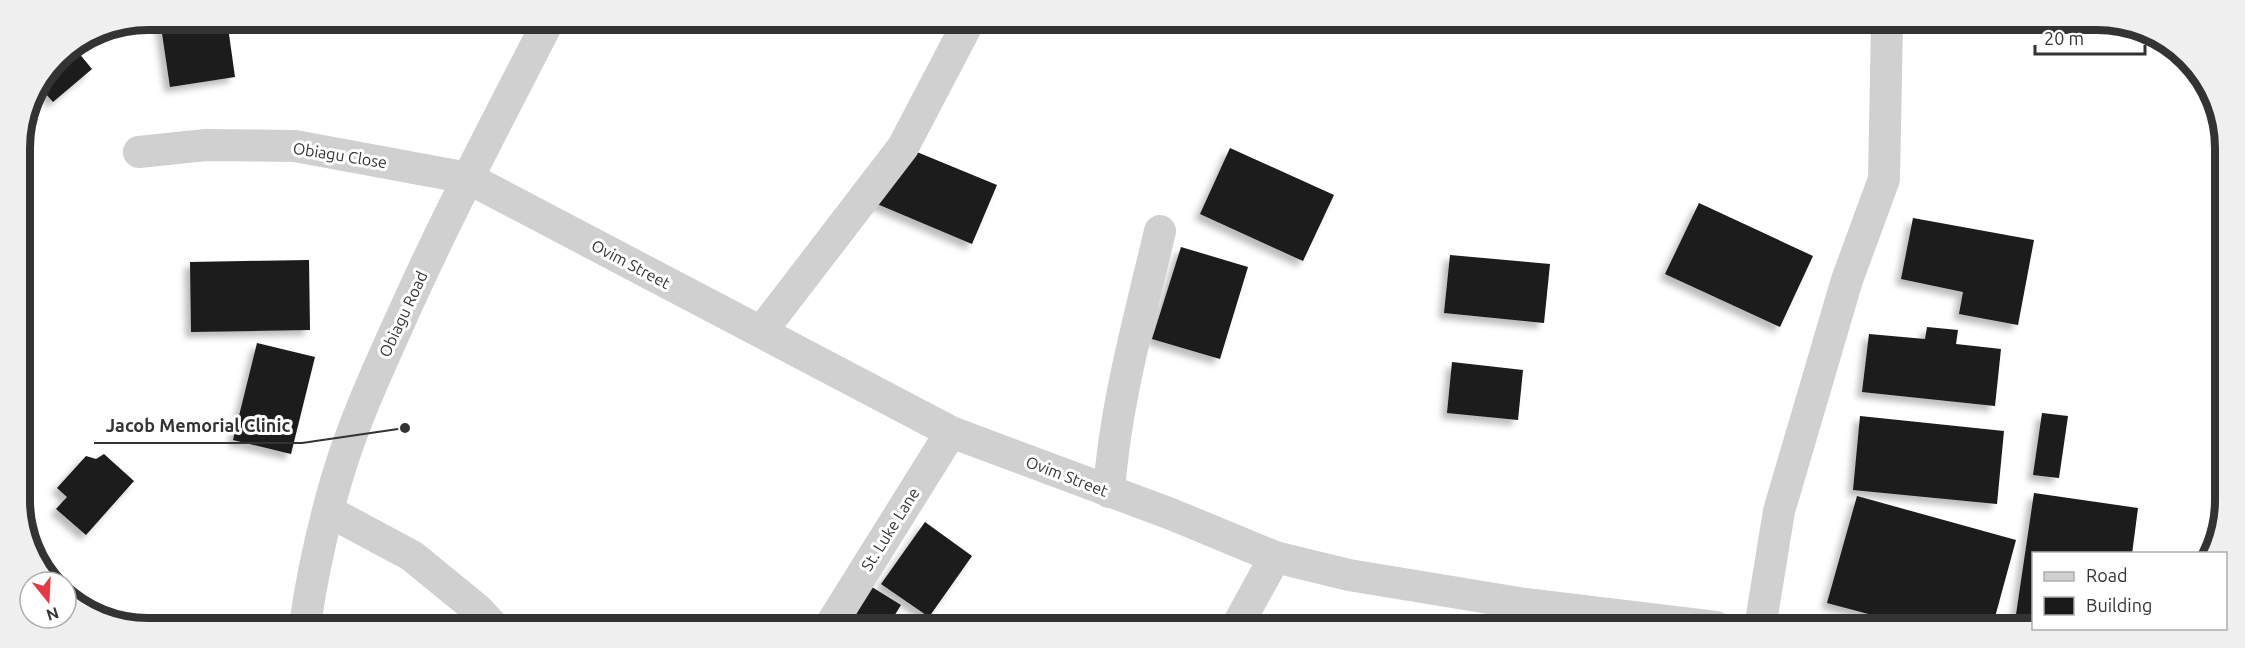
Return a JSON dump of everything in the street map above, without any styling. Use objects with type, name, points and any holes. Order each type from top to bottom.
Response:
[{"type":"street","name":"Obiagu Road","points":[[306,618],[310,591],[337,477],[371,386],[422,272],[544,30]]},
{"type":"street","points":[[761,332],[903,147],[964,30]]},
{"type":"street","points":[[1762,618],[1779,511],[1844,291],[1884,179],[1887,30]]},
{"type":"street","name":"Obiagu Close","points":[[139,152],[206,145],[296,146],[468,178]]},
{"type":"street","name":"Ovim Street","points":[[468,178],[951,432],[1171,514],[1275,557],[1349,575],[1514,602],[1643,618]]},
{"type":"street","points":[[1109,492],[1111,463],[1131,357],[1160,231]]},
{"type":"street","name":"St. Luke Lane","points":[[835,618],[951,432]]},
{"type":"street","points":[[328,511],[412,556],[485,618]]},
{"type":"street","points":[[1241,618],[1275,557]]},
{"type":"building","points":[[161,30],[228,30],[235,77],[170,87]]},
{"type":"building","points":[[78,53],[92,69],[53,102],[44,92],[64,64]]},
{"type":"building","points":[[895,143],[997,185],[972,244],[870,201]]},
{"type":"building","points":[[1230,148],[1334,195],[1303,261],[1200,214]]},
{"type":"building","points":[[1699,203],[1813,256],[1780,327],[1665,274]]},
{"type":"building","points":[[1913,218],[2034,240],[2018,325],[1959,314],[1963,292],[1901,279]]},
{"type":"building","points":[[1181,247],[1248,267],[1220,359],[1152,339]]},
{"type":"building","points":[[1450,255],[1550,264],[1544,323],[1444,313]]},
{"type":"building","points":[[309,260],[310,330],[191,332],[190,262]]},
{"type":"building","points":[[1927,327],[1958,330],[1956,344],[2001,349],[1995,406],[1862,392],[1869,334],[1925,339]]},
{"type":"building","points":[[257,343],[315,357],[291,454],[233,440]]},
{"type":"building","points":[[1452,362],[1523,370],[1518,420],[1447,413]]},
{"type":"building","points":[[2042,413],[2068,416],[2059,478],[2033,475]]},
{"type":"building","points":[[1860,416],[2004,431],[1997,504],[1853,490]]},
{"type":"building","points":[[104,454],[134,481],[86,535],[56,509],[67,497],[57,488],[86,456],[96,459]]},
{"type":"building","points":[[2034,493],[2138,508],[2132,552],[2032,552],[2032,618],[2015,618]]},
{"type":"building","points":[[1857,496],[2016,540],[1995,618],[1883,618],[1827,603]]},
{"type":"building","points":[[925,522],[972,556],[929,617],[881,584]]},
{"type":"building","points":[[867,584],[901,605],[893,618],[846,618]]},
{"type":"place","name":"Jacob Memorial Clinic","points":[[405,428]]}]
